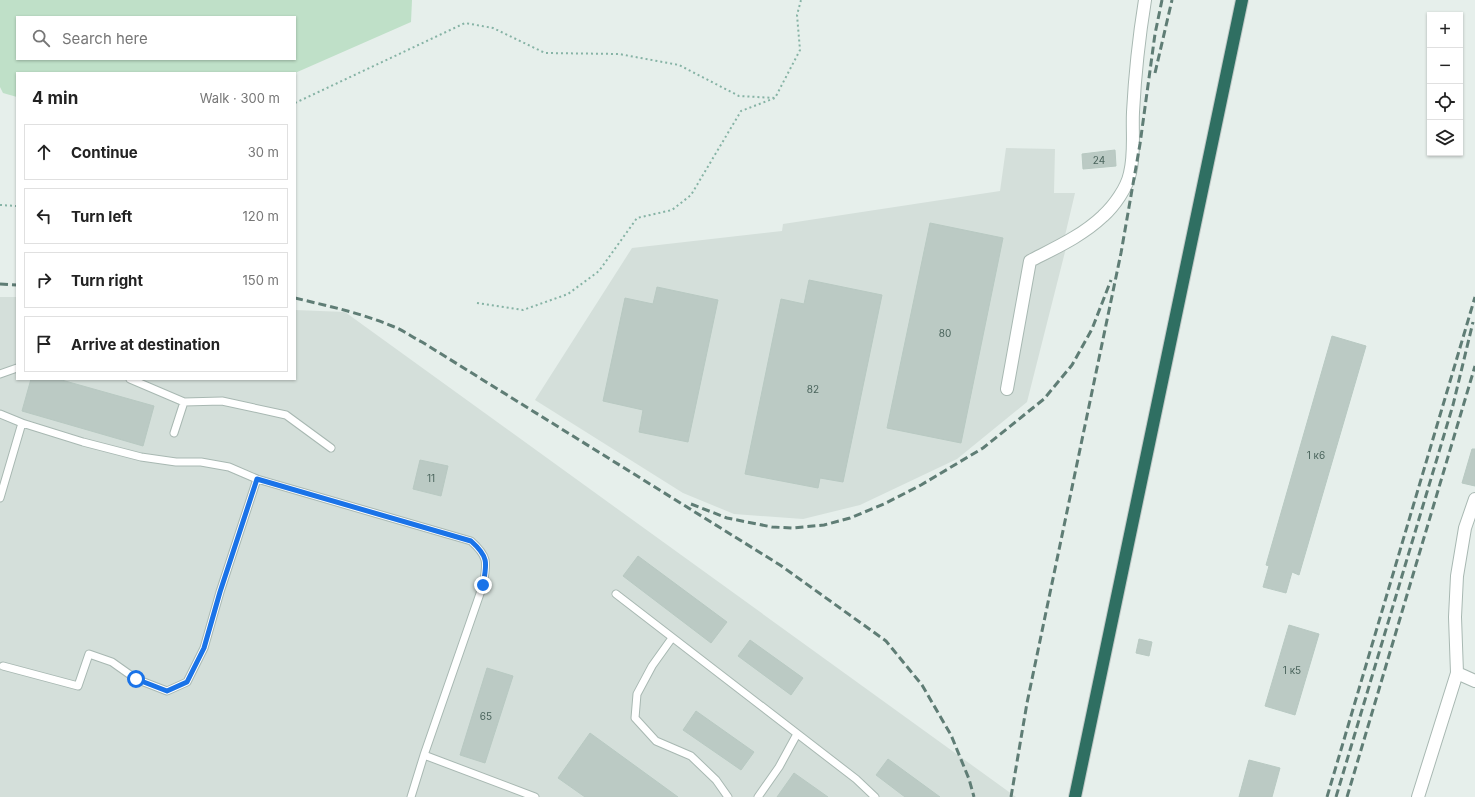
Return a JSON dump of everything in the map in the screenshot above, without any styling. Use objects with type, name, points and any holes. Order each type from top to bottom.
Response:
[{"type":"highway","points":[[1075,797],[1242,0]]},
{"type":"street","points":[[1007,389],[1030,261],[1063,244],[1104,216],[1124,188],[1130,174],[1136,62],[1145,0]]},
{"type":"street","points":[[1418,797],[1457,673],[1455,617],[1457,576],[1465,528],[1475,498]]},
{"type":"street","points":[[1457,673],[1475,681]]},
{"type":"lane","points":[[0,374],[16,368]]},
{"type":"lane","points":[[132,380],[184,402],[222,401],[286,416],[331,448]]},
{"type":"lane","points":[[174,433],[184,402]]},
{"type":"lane","points":[[0,414],[22,423],[83,442],[141,457],[176,462],[201,462],[229,467],[257,479],[471,541],[482,551],[486,561],[483,585],[411,797]]},
{"type":"lane","points":[[0,498],[22,423]]},
{"type":"lane","points":[[3,666],[78,686],[88,654],[112,662],[136,679],[167,691],[187,682],[204,648],[220,592],[257,479]]},
{"type":"lane","points":[[616,594],[856,779],[875,797]]},
{"type":"lane","points":[[672,638],[652,666],[636,694],[635,718],[656,741],[691,756],[716,780],[728,797]]},
{"type":"lane","points":[[758,797],[779,767],[797,734]]},
{"type":"lane","points":[[424,755],[535,797]]},
{"type":"path","points":[[477,303],[523,310],[568,294],[599,271],[637,218],[672,210],[691,196],[741,111],[775,98],[800,50],[798,16],[801,0]]},
{"type":"path","points":[[296,104],[465,23],[493,28],[545,53],[619,54],[679,65],[739,96],[775,98]]},
{"type":"path","points":[[0,204],[16,206]]},
{"type":"shaded area","points":[[1006,148],[1055,149],[1054,193],[1075,193],[1063,244],[1067,244],[1027,402],[957,459],[860,505],[803,519],[734,514],[683,493],[535,400],[632,248],[782,231],[783,224],[1000,191]]},
{"type":"shaded area","points":[[0,297],[16,297],[16,380],[296,380],[296,310],[345,312],[1016,797],[0,797]]},
{"type":"green space","points":[[0,0],[412,0],[411,22],[296,73],[16,72],[16,97],[3,93],[0,87]]},
{"type":"building","points":[[1115,150],[1116,166],[1083,169],[1082,154]]},
{"type":"building","points":[[930,223],[1003,238],[961,443],[887,428]]},
{"type":"building","points":[[809,280],[882,295],[843,482],[820,478],[818,488],[745,474],[781,299],[804,304]]},
{"type":"building","points":[[657,287],[718,300],[688,442],[639,432],[643,410],[603,401],[625,298],[653,304]]},
{"type":"building","points":[[1332,336],[1366,346],[1299,575],[1292,572],[1286,593],[1263,587],[1269,566],[1266,565]]},
{"type":"building","points":[[31,380],[62,380],[154,406],[143,446],[22,411]]},
{"type":"building","points":[[1472,449],[1475,449],[1475,486],[1462,483]]},
{"type":"building","points":[[420,460],[448,466],[441,496],[413,489]]},
{"type":"building","points":[[638,556],[727,622],[711,643],[623,576]]},
{"type":"building","points":[[1289,625],[1319,634],[1295,715],[1265,706]]},
{"type":"building","points":[[1139,639],[1152,642],[1149,656],[1136,653]]},
{"type":"building","points":[[750,640],[803,678],[791,695],[738,656]]},
{"type":"building","points":[[487,668],[513,676],[485,763],[460,755]]},
{"type":"building","points":[[696,711],[754,752],[741,770],[683,730]]},
{"type":"building","points":[[590,733],[678,797],[585,797],[558,778]]},
{"type":"building","points":[[888,759],[940,797],[905,797],[876,775]]},
{"type":"building","points":[[1249,760],[1280,768],[1272,797],[1239,797]]},
{"type":"building","points":[[794,773],[828,797],[777,797]]},
{"type":"railway","points":[[1011,797],[1027,703],[1121,253],[1140,144],[1155,34],[1162,0]]},
{"type":"railway","points":[[1155,73],[1172,0]]},
{"type":"railway","points":[[691,504],[727,518],[772,527],[792,528],[824,525],[850,518],[884,504],[921,485],[983,448],[1044,399],[1072,365],[1092,329],[1111,280]]},
{"type":"railway","points":[[0,284],[16,285]]},
{"type":"railway","points":[[1327,797],[1475,297]]},
{"type":"railway","points":[[296,298],[344,310],[380,321],[422,342],[780,565],[886,641],[922,685],[951,735],[969,779],[974,797]]},
{"type":"railway","points":[[1336,797],[1453,405],[1473,322]]},
{"type":"railway","points":[[1347,797],[1475,366]]},
{"type":"route","points":[[136,679],[167,691],[187,682],[204,648],[220,592],[257,479],[471,541],[482,551],[486,561],[483,585]]}]
